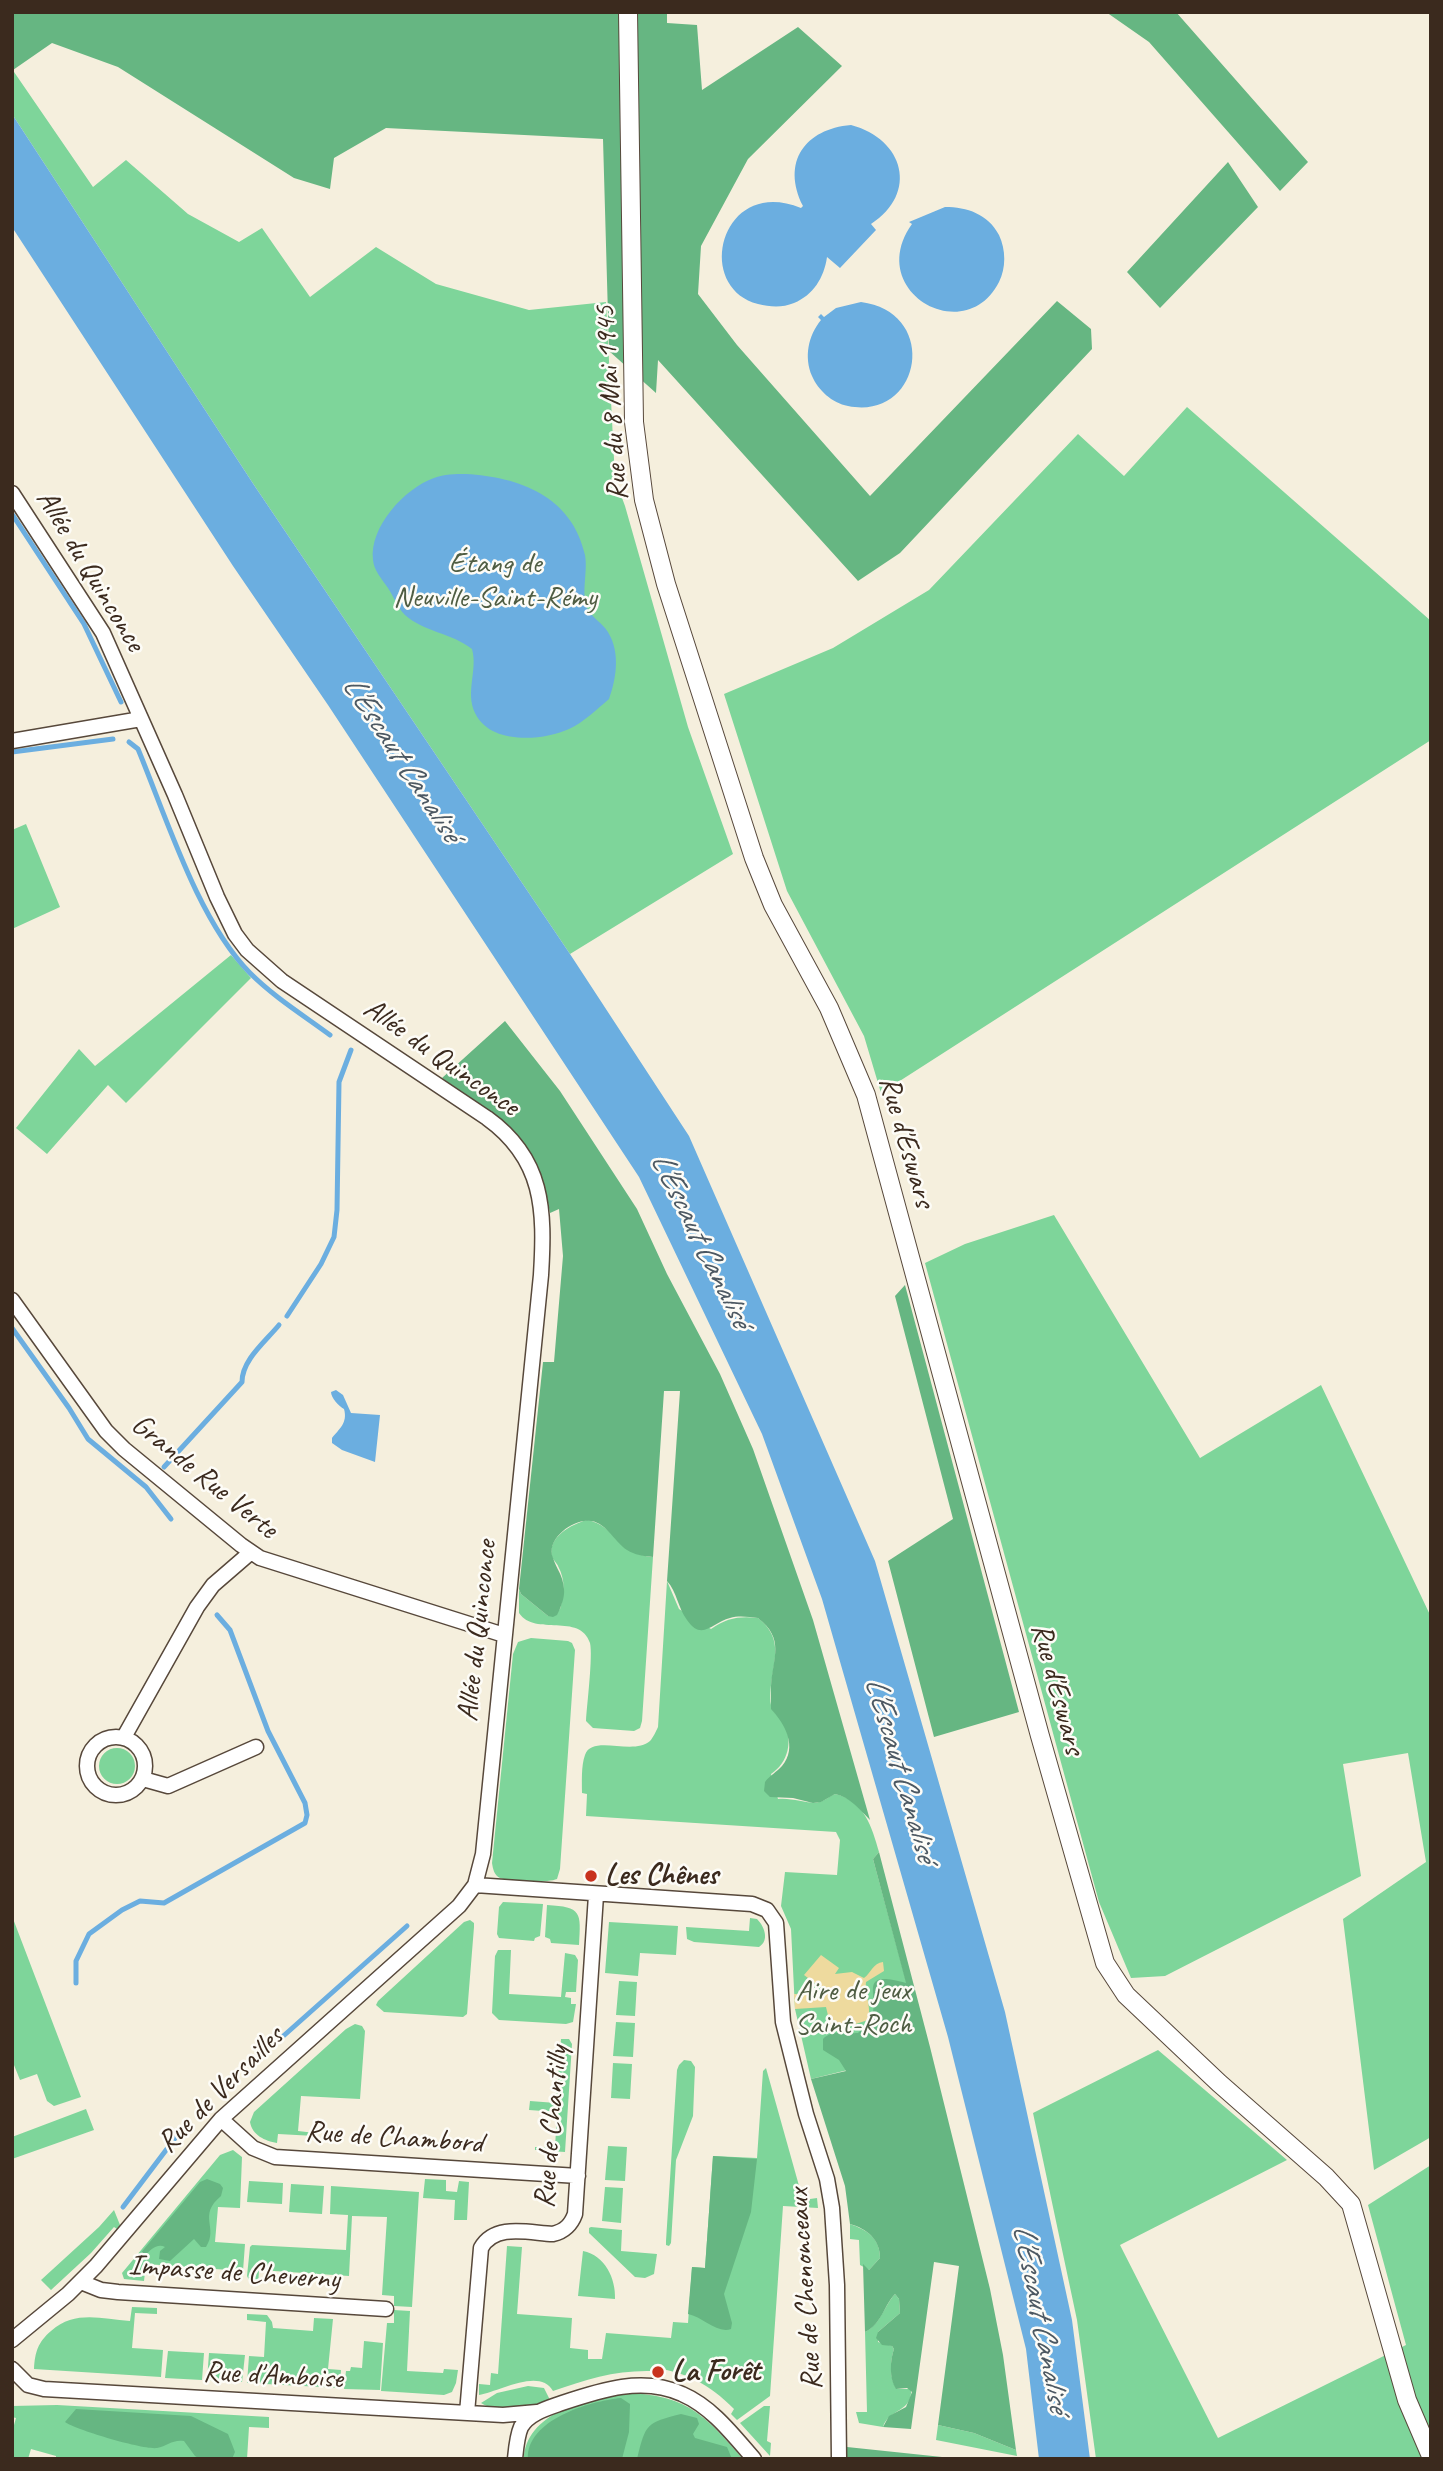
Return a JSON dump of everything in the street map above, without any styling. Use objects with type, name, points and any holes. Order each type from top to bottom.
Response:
[{"type":"street","name":"Rue du 8 Mai 1945","points":[[628,12],[635,422],[641,483],[666,584],[754,858]]},
{"type":"street","name":"Allée du Quinconce","points":[[12,493],[93,615],[113,652],[217,897],[235,934],[247,950],[282,981],[499,1127],[518,1145],[528,1163],[541,1205],[542,1262],[481,1865],[475,1885]]},
{"type":"street","points":[[12,741],[141,719]]},
{"type":"street","name":"Rue d'Eswars","points":[[754,858],[773,905],[829,1008],[866,1095],[1033,1710],[1105,1963],[1126,1995],[1219,2083],[1326,2177],[1351,2204],[1407,2400],[1431,2456]]},
{"type":"street","name":"Grande Rue Verte","points":[[12,1300],[106,1431],[250,1553],[293,1570],[504,1635]]},
{"type":"street","points":[[124,1737],[197,1607],[213,1585],[250,1553]]},
{"type":"street","points":[[124,1737],[136,1743],[143,1754],[146,1766],[143,1779],[133,1790],[120,1795],[105,1793],[89,1778],[87,1763],[92,1749],[103,1740],[124,1737]]},
{"type":"street","points":[[143,1779],[169,1786],[256,1747]]},
{"type":"street","points":[[475,1885],[596,1895]]},
{"type":"street","name":"Rue de Versailles","points":[[12,2340],[81,2282],[221,2119],[459,1906],[475,1885]]},
{"type":"street","name":"Rue de Chenonceaux","points":[[596,1895],[752,1904],[771,1914],[778,1930],[783,2022],[806,2114],[827,2179],[832,2208],[837,2285],[839,2459]]},
{"type":"street","name":"Rue de Chantilly","points":[[467,2413],[481,2248],[485,2240],[501,2232],[553,2234],[567,2228],[575,2214],[596,1895]]},
{"type":"street","name":"Rue de Chambord","points":[[221,2119],[253,2148],[275,2157],[578,2176]]},
{"type":"street","name":"Impasse de Cheverny","points":[[81,2282],[100,2290],[118,2292],[386,2309]]},
{"type":"street","name":"Rue d'Amboise","points":[[12,2369],[28,2385],[44,2389],[517,2416],[611,2388],[643,2385],[685,2395],[707,2409],[754,2459]]},
{"type":"street","points":[[515,2459],[521,2428],[537,2412]]},
{"type":"green space","points":[[12,12],[667,12],[667,23],[697,25],[702,90],[798,27],[842,66],[748,159],[701,246],[698,294],[737,345],[870,496],[1057,301],[1091,329],[1092,349],[900,553],[858,581],[658,360],[656,393],[609,351],[603,139],[386,128],[334,158],[330,189],[294,178],[118,67],[52,43],[13,70]]},
{"type":"green space","points":[[1106,12],[1176,12],[1308,162],[1280,191],[1149,42]]},
{"type":"green space","name":"Étang de Neuville-Saint-Rémy","points":[[12,69],[93,187],[126,160],[188,214],[239,242],[262,228],[310,297],[376,247],[436,284],[529,310],[606,302],[615,479],[688,727],[733,854],[570,954],[254,485],[12,114]]},
{"type":"green space","points":[[1228,162],[1258,207],[1160,308],[1127,272]]},
{"type":"green space","points":[[1187,407],[1431,621],[1431,740],[881,1093],[864,1036],[787,891],[724,694],[833,648],[929,590],[1078,434],[1124,476]]},
{"type":"green space","points":[[26,824],[60,907],[12,929],[12,830]]},
{"type":"green space","points":[[231,955],[251,978],[126,1103],[108,1085],[47,1154],[16,1128],[79,1049],[95,1066]]},
{"type":"green space","points":[[505,1021],[560,1091],[637,1209],[667,1274],[720,1374],[753,1449],[813,1620],[870,1820],[850,1801],[835,1794],[821,1802],[813,1803],[793,1798],[770,1797],[764,1791],[765,1782],[782,1766],[789,1751],[785,1729],[771,1709],[775,1649],[772,1633],[758,1618],[744,1616],[730,1618],[708,1629],[698,1630],[684,1615],[667,1581],[680,1391],[664,1391],[653,1557],[627,1550],[597,1523],[578,1522],[565,1529],[553,1545],[553,1558],[564,1589],[557,1615],[548,1616],[521,1594],[519,1589],[543,1362],[554,1362],[563,1256],[559,1209],[550,1213],[536,1163],[513,1132],[442,1078]]},
{"type":"green space","points":[[1054,1215],[1200,1458],[1321,1385],[1431,1617],[1431,2137],[1374,2170],[1343,1919],[1426,1862],[1408,1753],[1343,1764],[1361,1876],[1165,1976],[1131,1978],[1099,1902],[925,1263],[965,1244]]},
{"type":"green space","points":[[905,1285],[1019,1712],[934,1737],[888,1561],[953,1519],[895,1296]]},
{"type":"green space","points":[[587,1520],[604,1527],[631,1551],[653,1557],[642,1721],[640,1728],[634,1731],[593,1728],[586,1721],[591,1649],[585,1634],[567,1626],[535,1623],[526,1620],[519,1613],[519,1589],[521,1594],[548,1616],[560,1609],[563,1582],[558,1565],[552,1557],[553,1543],[562,1532]]},
{"type":"green space","name":"Aire de jeux Saint-Roch","points":[[667,1581],[679,1609],[711,1629],[728,1620],[758,1618],[773,1637],[775,1658],[771,1705],[783,1722],[789,1743],[782,1764],[771,1774],[778,1799],[816,1803],[835,1794],[853,1802],[865,1816],[879,1852],[873,1859],[925,2051],[811,2079],[795,2009],[791,1929],[781,1906],[785,1872],[837,1875],[840,1840],[836,1832],[586,1816],[587,1794],[582,1793],[582,1774],[585,1755],[589,1749],[604,1745],[643,1745],[651,1740],[658,1727]]},
{"type":"green space","points":[[531,1638],[568,1641],[575,1650],[560,1869],[557,1879],[537,1881],[500,1878],[495,1874],[492,1863],[513,1654],[518,1642]]},
{"type":"green space","points":[[117,1748],[130,1753],[135,1766],[130,1779],[117,1784],[104,1779],[99,1766],[104,1753]]},
{"type":"green space","points":[[879,1852],[990,2289],[1003,2355],[1016,2450],[974,2433],[938,2425],[959,2266],[934,2262],[911,2429],[883,2427],[889,2416],[906,2407],[912,2392],[907,2388],[896,2389],[891,2369],[894,2349],[892,2346],[882,2345],[876,2338],[878,2332],[900,2313],[899,2299],[895,2294],[879,2319],[865,2332],[863,2264],[869,2270],[880,2258],[878,2245],[862,2229],[850,2224],[845,2186],[811,2079],[846,2071],[839,2060],[823,2050],[823,2039],[835,2033],[858,2033],[868,2024],[873,2012],[875,1982],[890,1979],[906,1983],[873,1859]]},
{"type":"green space","points":[[503,1902],[543,1904],[540,1936],[534,1941],[499,1938],[499,1907]]},
{"type":"green space","points":[[547,1905],[567,1907],[577,1913],[580,1925],[579,1945],[551,1943],[550,1939],[545,1937]]},
{"type":"green space","points":[[12,1916],[81,2097],[54,2106],[47,2101],[37,2074],[20,2080],[12,2060]]},
{"type":"green space","points":[[750,1918],[757,1919],[764,1929],[764,1941],[759,1947],[694,1942],[687,1939],[686,1927],[749,1931]]},
{"type":"green space","points":[[470,1920],[474,1927],[467,2014],[463,2017],[384,2012],[376,2005],[464,1922]]},
{"type":"green space","points":[[609,1922],[678,1926],[676,1955],[640,1953],[638,1976],[605,1973]]},
{"type":"green space","points":[[498,1950],[511,1950],[509,1994],[561,1997],[565,1953],[575,1955],[578,1960],[576,1992],[566,1992],[565,1997],[571,1998],[571,2004],[576,2004],[573,2022],[566,2024],[499,2020],[492,2013],[495,1956]]},
{"type":"green space","points":[[619,1981],[637,1982],[635,2016],[616,2015]]},
{"type":"green space","points":[[616,2022],[635,2023],[633,2057],[613,2056]]},
{"type":"green space","points":[[355,2024],[362,2026],[365,2031],[360,2099],[301,2096],[298,2131],[315,2133],[315,2136],[278,2134],[277,2143],[256,2134],[250,2122],[254,2112],[346,2029]]},
{"type":"green space","points":[[561,2039],[569,2039],[572,2044],[565,2152],[535,2150],[535,2147],[555,2148],[557,2112],[529,2110],[530,2101],[556,2103]]},
{"type":"green space","points":[[1158,2050],[1287,2160],[1120,2245],[1218,2438],[1406,2345],[1368,2205],[1431,2165],[1431,2459],[1096,2459],[1077,2320],[1033,2113]]},
{"type":"green space","points":[[684,2060],[691,2061],[695,2067],[693,2116],[676,2160],[669,2246],[666,2241],[677,2070]]},
{"type":"green space","points":[[613,2063],[632,2064],[630,2099],[611,2098]]},
{"type":"green space","points":[[766,2068],[803,2200],[817,2198],[818,2208],[783,2206],[770,2396],[737,2420],[731,2414],[734,2409],[706,2386],[677,2373],[653,2367],[652,2371],[602,2376],[553,2391],[547,2384],[529,2381],[479,2395],[479,2384],[490,2385],[491,2373],[498,2374],[507,2246],[522,2247],[517,2314],[572,2318],[570,2348],[588,2350],[588,2359],[602,2359],[606,2333],[671,2338],[673,2322],[688,2323],[692,2267],[705,2268],[713,2156],[757,2158],[763,2071]]},
{"type":"green space","points":[[86,2109],[94,2130],[12,2159],[12,2137]]},
{"type":"green space","points":[[608,2146],[627,2147],[625,2181],[605,2180]]},
{"type":"green space","points":[[233,2150],[242,2157],[240,2208],[218,2207],[215,2242],[245,2244],[243,2271],[146,2264],[144,2281],[124,2279],[122,2273],[220,2155]]},
{"type":"green space","points":[[713,2156],[757,2159],[751,2212],[724,2294],[732,2323],[731,2329],[726,2330],[688,2314],[692,2267],[705,2268]]},
{"type":"green space","points":[[207,2179],[223,2188],[221,2196],[210,2210],[210,2233],[206,2247],[201,2247],[194,2239],[170,2261],[159,2259],[160,2251],[165,2247],[162,2246],[154,2248],[145,2256],[139,2255],[200,2182]]},
{"type":"green space","points":[[425,2179],[446,2180],[446,2191],[457,2192],[459,2181],[469,2182],[467,2220],[454,2220],[455,2200],[423,2198]]},
{"type":"green space","points":[[249,2181],[283,2183],[282,2204],[247,2202]]},
{"type":"green space","points":[[291,2184],[324,2186],[322,2214],[289,2212]]},
{"type":"green space","points":[[331,2186],[419,2192],[412,2307],[394,2306],[394,2296],[382,2295],[387,2217],[352,2216],[349,2276],[259,2270],[258,2286],[252,2286],[247,2276],[252,2245],[346,2250],[348,2215],[330,2214]]},
{"type":"green space","points":[[605,2187],[623,2188],[621,2223],[602,2221]]},
{"type":"green space","points":[[114,2210],[120,2225],[117,2229],[114,2227],[91,2253],[51,2290],[41,2280]]},
{"type":"green space","points":[[850,2224],[867,2232],[878,2245],[880,2258],[869,2270],[860,2265],[859,2240],[850,2239]]},
{"type":"green space","points":[[591,2227],[622,2230],[621,2251],[657,2254],[654,2274],[645,2278],[635,2277],[589,2233]]},
{"type":"green space","points":[[583,2251],[597,2257],[608,2269],[614,2284],[615,2299],[578,2296]]},
{"type":"green space","points":[[895,2294],[899,2299],[900,2313],[878,2332],[878,2342],[894,2349],[891,2375],[897,2389],[911,2389],[911,2396],[883,2427],[859,2423],[856,2412],[867,2412],[865,2332],[879,2320]]},
{"type":"green space","points":[[132,2307],[157,2308],[157,2314],[135,2313],[132,2348],[163,2350],[161,2377],[34,2369],[40,2343],[60,2324],[89,2317],[130,2321]]},
{"type":"green space","points":[[394,2310],[410,2311],[407,2371],[443,2373],[444,2369],[458,2370],[452,2392],[444,2395],[381,2391],[387,2323],[394,2323]]},
{"type":"green space","points":[[247,2314],[267,2315],[273,2328],[313,2331],[314,2318],[333,2319],[328,2369],[341,2370],[340,2388],[247,2383],[249,2356],[264,2357],[266,2322],[247,2320]]},
{"type":"green space","points":[[364,2341],[383,2343],[380,2390],[344,2389],[346,2371],[350,2371],[351,2367],[362,2368]]},
{"type":"green space","points":[[168,2351],[204,2353],[202,2380],[165,2378]]},
{"type":"green space","points":[[209,2353],[245,2355],[242,2382],[207,2380]]},
{"type":"green space","points":[[528,2386],[544,2388],[550,2400],[506,2409],[481,2403],[497,2393]]},
{"type":"green space","points":[[623,2393],[645,2394],[678,2402],[705,2419],[743,2459],[524,2459],[527,2443],[535,2430],[546,2420],[576,2404]]},
{"type":"green space","points":[[621,2398],[630,2404],[629,2432],[622,2459],[528,2459],[530,2445],[537,2433],[548,2423],[577,2408]]},
{"type":"green space","points":[[57,2405],[269,2417],[269,2428],[249,2427],[247,2459],[56,2459],[56,2456],[31,2449],[28,2459],[12,2459],[12,2432],[16,2418],[12,2417],[12,2406]]},
{"type":"green space","points":[[764,2406],[770,2406],[767,2441],[771,2443],[770,2456],[740,2423]]},
{"type":"green space","points":[[76,2409],[191,2416],[228,2434],[235,2452],[232,2459],[200,2459],[184,2441],[157,2448],[125,2443],[65,2422]]},
{"type":"green space","points":[[681,2414],[697,2418],[699,2424],[693,2434],[695,2438],[727,2447],[732,2459],[637,2459],[649,2426]]},
{"type":"green space","points":[[938,2425],[974,2433],[1016,2450],[1017,2456],[936,2440]]},
{"type":"green space","points":[[847,2447],[961,2459],[846,2459]]},
{"type":"sand","points":[[821,1955],[839,1968],[835,1974],[852,1972],[864,1978],[874,1966],[883,1962],[884,1971],[866,1982],[868,2020],[837,2030],[831,2028],[826,2007],[795,2009],[794,1994],[825,1995],[826,1988],[820,1987],[804,1975]]},
{"type":"water","name":"L'Escaut Canalisé","points":[[12,114],[254,485],[570,954],[689,1136],[875,1561],[1005,2012],[1072,2320],[1090,2459],[1039,2459],[1026,2349],[948,2037],[822,1599],[762,1434],[639,1177],[328,705],[233,566],[12,227]]},
{"type":"water","points":[[851,125],[869,132],[883,142],[893,154],[899,168],[900,183],[896,197],[886,211],[871,224],[876,230],[840,268],[827,257],[816,285],[801,300],[780,306],[767,306],[738,294],[726,277],[722,257],[725,237],[735,219],[751,207],[774,202],[801,208],[803,206],[795,175],[796,162],[802,150],[821,133]]},
{"type":"water","points":[[945,207],[969,210],[983,217],[999,235],[1003,247],[1004,265],[999,282],[984,301],[964,311],[944,311],[925,303],[909,289],[901,271],[901,248],[912,224],[909,222]]},
{"type":"water","points":[[861,302],[886,310],[903,325],[911,343],[912,363],[905,382],[892,397],[873,406],[848,406],[831,399],[822,391],[810,369],[808,354],[810,340],[821,320],[818,317],[821,314],[824,317],[836,308]]},
{"type":"water","points":[[466,474],[524,485],[556,504],[578,535],[585,555],[587,608],[610,636],[614,644],[616,663],[609,699],[569,729],[545,736],[518,738],[492,731],[482,723],[472,705],[472,649],[405,615],[375,568],[373,547],[391,510],[423,483],[446,475]]},
{"type":"water","points":[[336,1390],[343,1395],[351,1413],[380,1415],[375,1462],[342,1450],[332,1443],[332,1438],[345,1418],[344,1409],[331,1394]]},
{"type":"waterway","points":[[12,514],[84,624],[121,702]]},
{"type":"waterway","points":[[12,752],[113,739]]},
{"type":"waterway","points":[[129,742],[138,749],[199,897],[231,951],[269,990],[330,1035]]},
{"type":"waterway","points":[[287,1316],[321,1264],[334,1237],[337,1210],[339,1082],[351,1050]]},
{"type":"waterway","points":[[164,1467],[242,1382],[250,1359],[279,1325]]},
{"type":"waterway","points":[[12,1328],[88,1439],[146,1487],[171,1519]]},
{"type":"waterway","points":[[76,1983],[76,1961],[89,1934],[122,1910],[140,1901],[164,1903],[305,1823],[305,1803],[268,1731],[230,1630],[217,1615]]},
{"type":"waterway","points":[[271,2047],[407,1926]]},
{"type":"waterway","points":[[123,2207],[182,2129]]},
{"type":"place","name":"Les Chênes","points":[[591,1876]]},
{"type":"place","name":"La Forêt","points":[[658,2372]]}]
